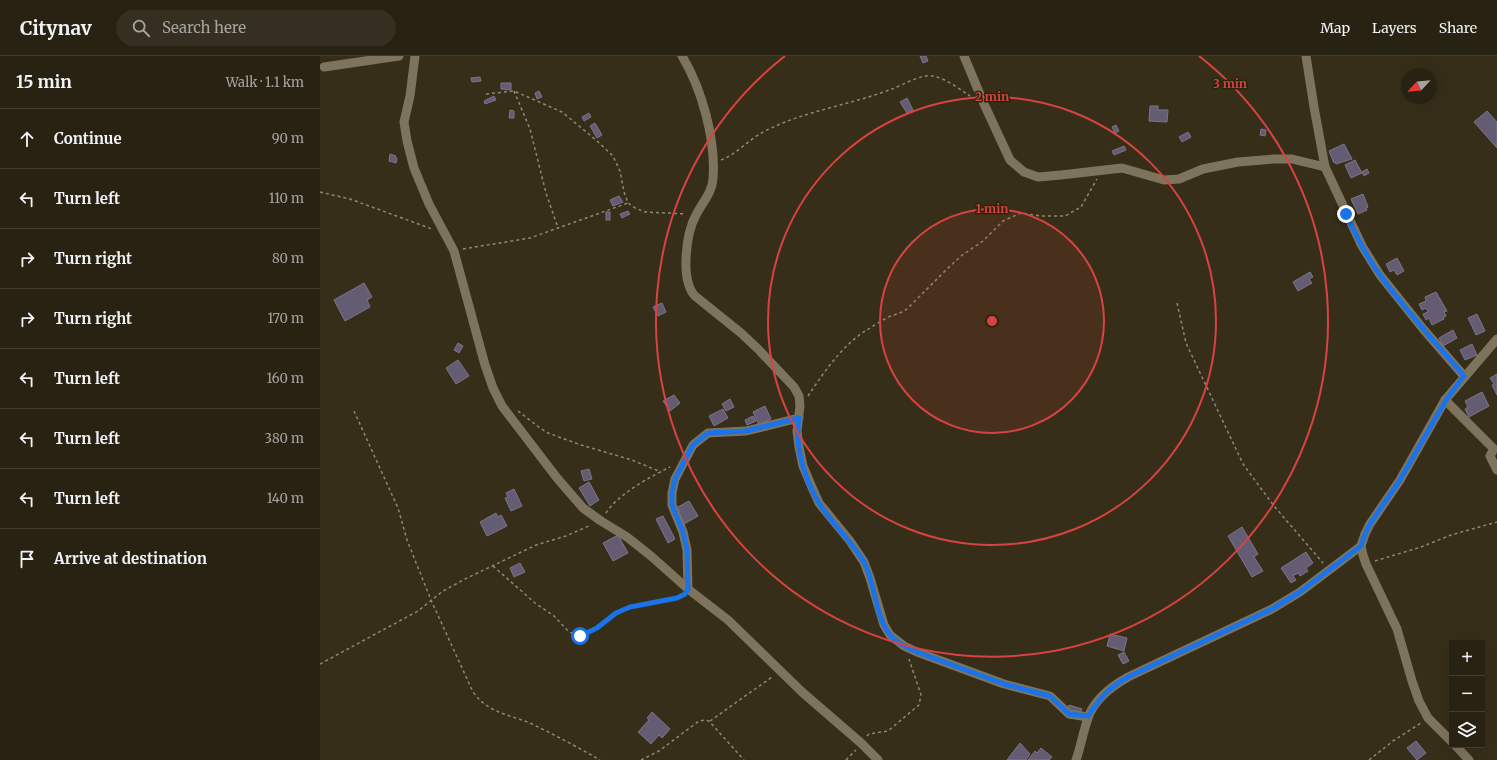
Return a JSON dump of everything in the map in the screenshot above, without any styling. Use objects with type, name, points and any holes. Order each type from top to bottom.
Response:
[{"type":"street","points":[[324,67],[399,56]]},
{"type":"street","points":[[415,56],[410,96],[404,122],[414,168],[429,204],[454,251],[485,365],[497,397],[514,423],[557,478],[583,508],[628,537],[688,589],[728,620],[802,692],[861,743],[878,760]]},
{"type":"street","points":[[682,56],[695,82],[708,125],[713,163],[712,187],[696,215],[688,237],[686,270],[690,291],[741,333],[785,376],[794,387],[799,396],[800,406],[797,430],[803,466],[819,503],[850,541],[864,562],[884,624],[890,635],[908,647],[1004,684],[1050,696],[1069,714],[1088,716]]},
{"type":"street","points":[[964,56],[1010,160],[1024,172],[1038,177],[1122,168],[1164,180],[1179,179],[1203,169],[1238,162],[1292,159],[1325,166]]},
{"type":"street","points":[[1306,56],[1325,166],[1362,246],[1380,275],[1424,330],[1464,376]]},
{"type":"street","points":[[1449,739],[1428,718],[1412,681],[1397,629],[1362,555],[1361,546],[1367,529],[1400,480],[1446,400],[1464,376],[1497,338]]},
{"type":"street","points":[[1446,400],[1494,449],[1490,456],[1497,470]]},
{"type":"street","points":[[688,589],[687,550],[683,532],[672,505],[672,493],[675,479],[693,445],[708,433],[746,431],[799,418]]},
{"type":"street","points":[[1076,760],[1088,716],[1101,697],[1112,686],[1272,609],[1300,592],[1361,546]]},
{"type":"street","points":[[1458,748],[1469,760]]},
{"type":"path","points":[[713,163],[727,158],[748,141],[765,131],[789,121],[874,96],[922,77],[932,76],[945,81],[984,104]]},
{"type":"path","points":[[514,91],[530,129],[546,193],[558,228]]},
{"type":"path","points":[[486,94],[514,91],[562,112],[613,156],[620,171],[624,192],[628,203],[635,208],[645,212],[696,215]]},
{"type":"path","points":[[800,406],[844,348],[854,339],[882,321],[908,308],[946,269],[984,241],[1003,221],[1021,212],[1040,216],[1066,216],[1081,207],[1102,171]]},
{"type":"path","points":[[320,192],[350,199],[446,234]]},
{"type":"path","points":[[454,251],[530,238],[628,203]]},
{"type":"path","points":[[1177,302],[1186,343],[1244,464],[1274,506],[1330,570]]},
{"type":"path","points":[[515,408],[540,428],[548,432],[581,445],[632,460],[660,472]]},
{"type":"path","points":[[354,411],[398,508],[407,540],[431,600],[470,687],[479,700],[504,715],[533,724],[600,760]]},
{"type":"path","points":[[320,664],[418,611],[443,591],[536,545],[566,536],[601,521],[610,506],[619,498],[660,472],[684,461]]},
{"type":"path","points":[[1366,564],[1451,535],[1497,522]]},
{"type":"path","points":[[493,566],[535,603],[554,616],[569,632],[580,636],[597,628],[616,613],[630,607],[677,598],[685,594],[688,589]]},
{"type":"path","points":[[846,760],[869,734],[888,731],[894,728],[919,705],[921,695],[910,662],[908,647]]},
{"type":"path","points":[[709,721],[780,671]]},
{"type":"path","points":[[1369,760],[1393,741],[1428,718]]},
{"type":"path","points":[[641,760],[659,751],[699,721],[705,720],[709,721],[744,760]]},
{"type":"building","points":[[920,56],[926,56],[928,61],[923,63]]},
{"type":"building","points":[[480,77],[481,81],[472,82],[471,78]]},
{"type":"building","points":[[501,83],[511,83],[511,90],[501,89]]},
{"type":"building","points":[[539,91],[542,97],[537,99],[535,93]]},
{"type":"building","points":[[494,96],[496,100],[485,104],[484,101]]},
{"type":"building","points":[[907,98],[913,110],[907,113],[900,102]]},
{"type":"building","points":[[1150,106],[1158,106],[1158,110],[1168,110],[1167,122],[1149,121]]},
{"type":"building","points":[[510,110],[514,111],[514,118],[509,118]]},
{"type":"building","points":[[1487,111],[1497,122],[1497,148],[1474,122]]},
{"type":"building","points":[[589,113],[591,117],[584,121],[582,117]]},
{"type":"building","points":[[595,123],[602,135],[597,138],[590,126]]},
{"type":"building","points":[[1116,125],[1119,131],[1115,133],[1112,127]]},
{"type":"building","points":[[1261,129],[1266,130],[1265,136],[1260,135]]},
{"type":"building","points":[[1188,132],[1191,137],[1182,142],[1179,137]]},
{"type":"building","points":[[1344,144],[1352,159],[1336,164],[1335,162],[1334,163],[1329,151]]},
{"type":"building","points":[[1124,146],[1126,150],[1114,155],[1112,151]]},
{"type":"building","points":[[390,154],[396,156],[396,163],[389,161]]},
{"type":"building","points":[[1355,160],[1362,173],[1351,178],[1345,165]]},
{"type":"building","points":[[1367,169],[1369,173],[1364,176],[1362,172]]},
{"type":"building","points":[[1363,194],[1368,207],[1366,208],[1367,210],[1358,214],[1351,199]]},
{"type":"building","points":[[619,196],[623,202],[613,206],[610,200]]},
{"type":"building","points":[[628,211],[630,214],[622,218],[620,214]]},
{"type":"building","points":[[606,212],[610,212],[610,220],[606,220]]},
{"type":"building","points":[[1397,258],[1404,271],[1397,275],[1394,270],[1390,272],[1386,264]]},
{"type":"building","points":[[1310,272],[1313,277],[1309,279],[1312,283],[1298,291],[1293,282]]},
{"type":"building","points":[[364,283],[372,297],[367,300],[370,307],[345,321],[334,300]]},
{"type":"building","points":[[1436,292],[1447,311],[1444,312],[1446,316],[1443,318],[1444,319],[1432,325],[1429,318],[1426,320],[1423,314],[1428,312],[1426,308],[1422,310],[1419,304],[1426,301],[1425,297]]},
{"type":"building","points":[[662,303],[666,312],[658,316],[653,307]]},
{"type":"building","points":[[1477,314],[1485,331],[1476,335],[1468,318]]},
{"type":"building","points":[[1453,330],[1457,338],[1443,346],[1439,338]]},
{"type":"building","points":[[458,343],[463,346],[459,353],[454,350]]},
{"type":"building","points":[[1472,344],[1477,355],[1465,360],[1460,350]]},
{"type":"building","points":[[458,360],[469,376],[456,384],[446,368]]},
{"type":"building","points":[[1497,374],[1497,395],[1492,385],[1494,384],[1490,378]]},
{"type":"building","points":[[1482,392],[1489,406],[1469,417],[1465,409],[1468,407],[1465,401]]},
{"type":"building","points":[[674,395],[680,403],[670,411],[663,401]]},
{"type":"building","points":[[730,399],[734,407],[726,411],[722,404]]},
{"type":"building","points":[[765,406],[771,419],[759,425],[753,412]]},
{"type":"building","points":[[723,409],[728,418],[714,426],[709,416]]},
{"type":"building","points":[[753,416],[756,421],[747,425],[745,420]]},
{"type":"building","points":[[589,469],[592,479],[584,481],[581,471]]},
{"type":"building","points":[[589,482],[599,500],[590,506],[579,488]]},
{"type":"building","points":[[514,489],[522,506],[511,511],[505,498],[508,497],[506,493]]},
{"type":"building","points":[[689,501],[698,516],[684,524],[676,508]]},
{"type":"building","points":[[496,513],[498,517],[501,515],[507,526],[487,536],[480,522]]},
{"type":"building","points":[[663,516],[675,539],[668,543],[656,519]]},
{"type":"building","points":[[1242,527],[1258,554],[1254,557],[1263,571],[1252,577],[1228,536]]},
{"type":"building","points":[[618,535],[628,553],[613,561],[603,543]]},
{"type":"building","points":[[1306,552],[1313,563],[1306,568],[1308,571],[1300,576],[1298,573],[1293,576],[1296,580],[1291,583],[1281,568]]},
{"type":"building","points":[[520,563],[525,572],[514,577],[510,568]]},
{"type":"building","points":[[1110,634],[1127,638],[1124,651],[1107,646]]},
{"type":"building","points":[[1124,652],[1129,661],[1123,664],[1118,655]]},
{"type":"building","points":[[1069,705],[1082,709],[1080,713],[1067,710]]},
{"type":"building","points":[[652,712],[670,729],[662,738],[659,735],[651,744],[638,732],[649,720],[647,718]]},
{"type":"building","points":[[1416,741],[1426,753],[1417,760],[1407,748]]},
{"type":"building","points":[[1020,743],[1030,754],[1026,760],[1007,760]]},
{"type":"building","points":[[1041,748],[1052,757],[1049,760],[1028,760],[1035,751],[1037,753]]},
{"type":"route","points":[[580,636],[597,628],[616,613],[630,607],[677,598],[685,594],[688,589],[687,550],[683,532],[672,505],[672,493],[675,479],[693,445],[700,438],[708,433],[746,431],[799,418],[797,430],[803,466],[819,503],[850,541],[864,562],[884,624],[890,635],[904,646],[917,652],[1004,684],[1050,696],[1069,714],[1088,716],[1101,697],[1112,686],[1272,609],[1300,592],[1361,546],[1370,524],[1400,480],[1446,400],[1464,376],[1424,330],[1380,275],[1362,246],[1346,214]]}]
